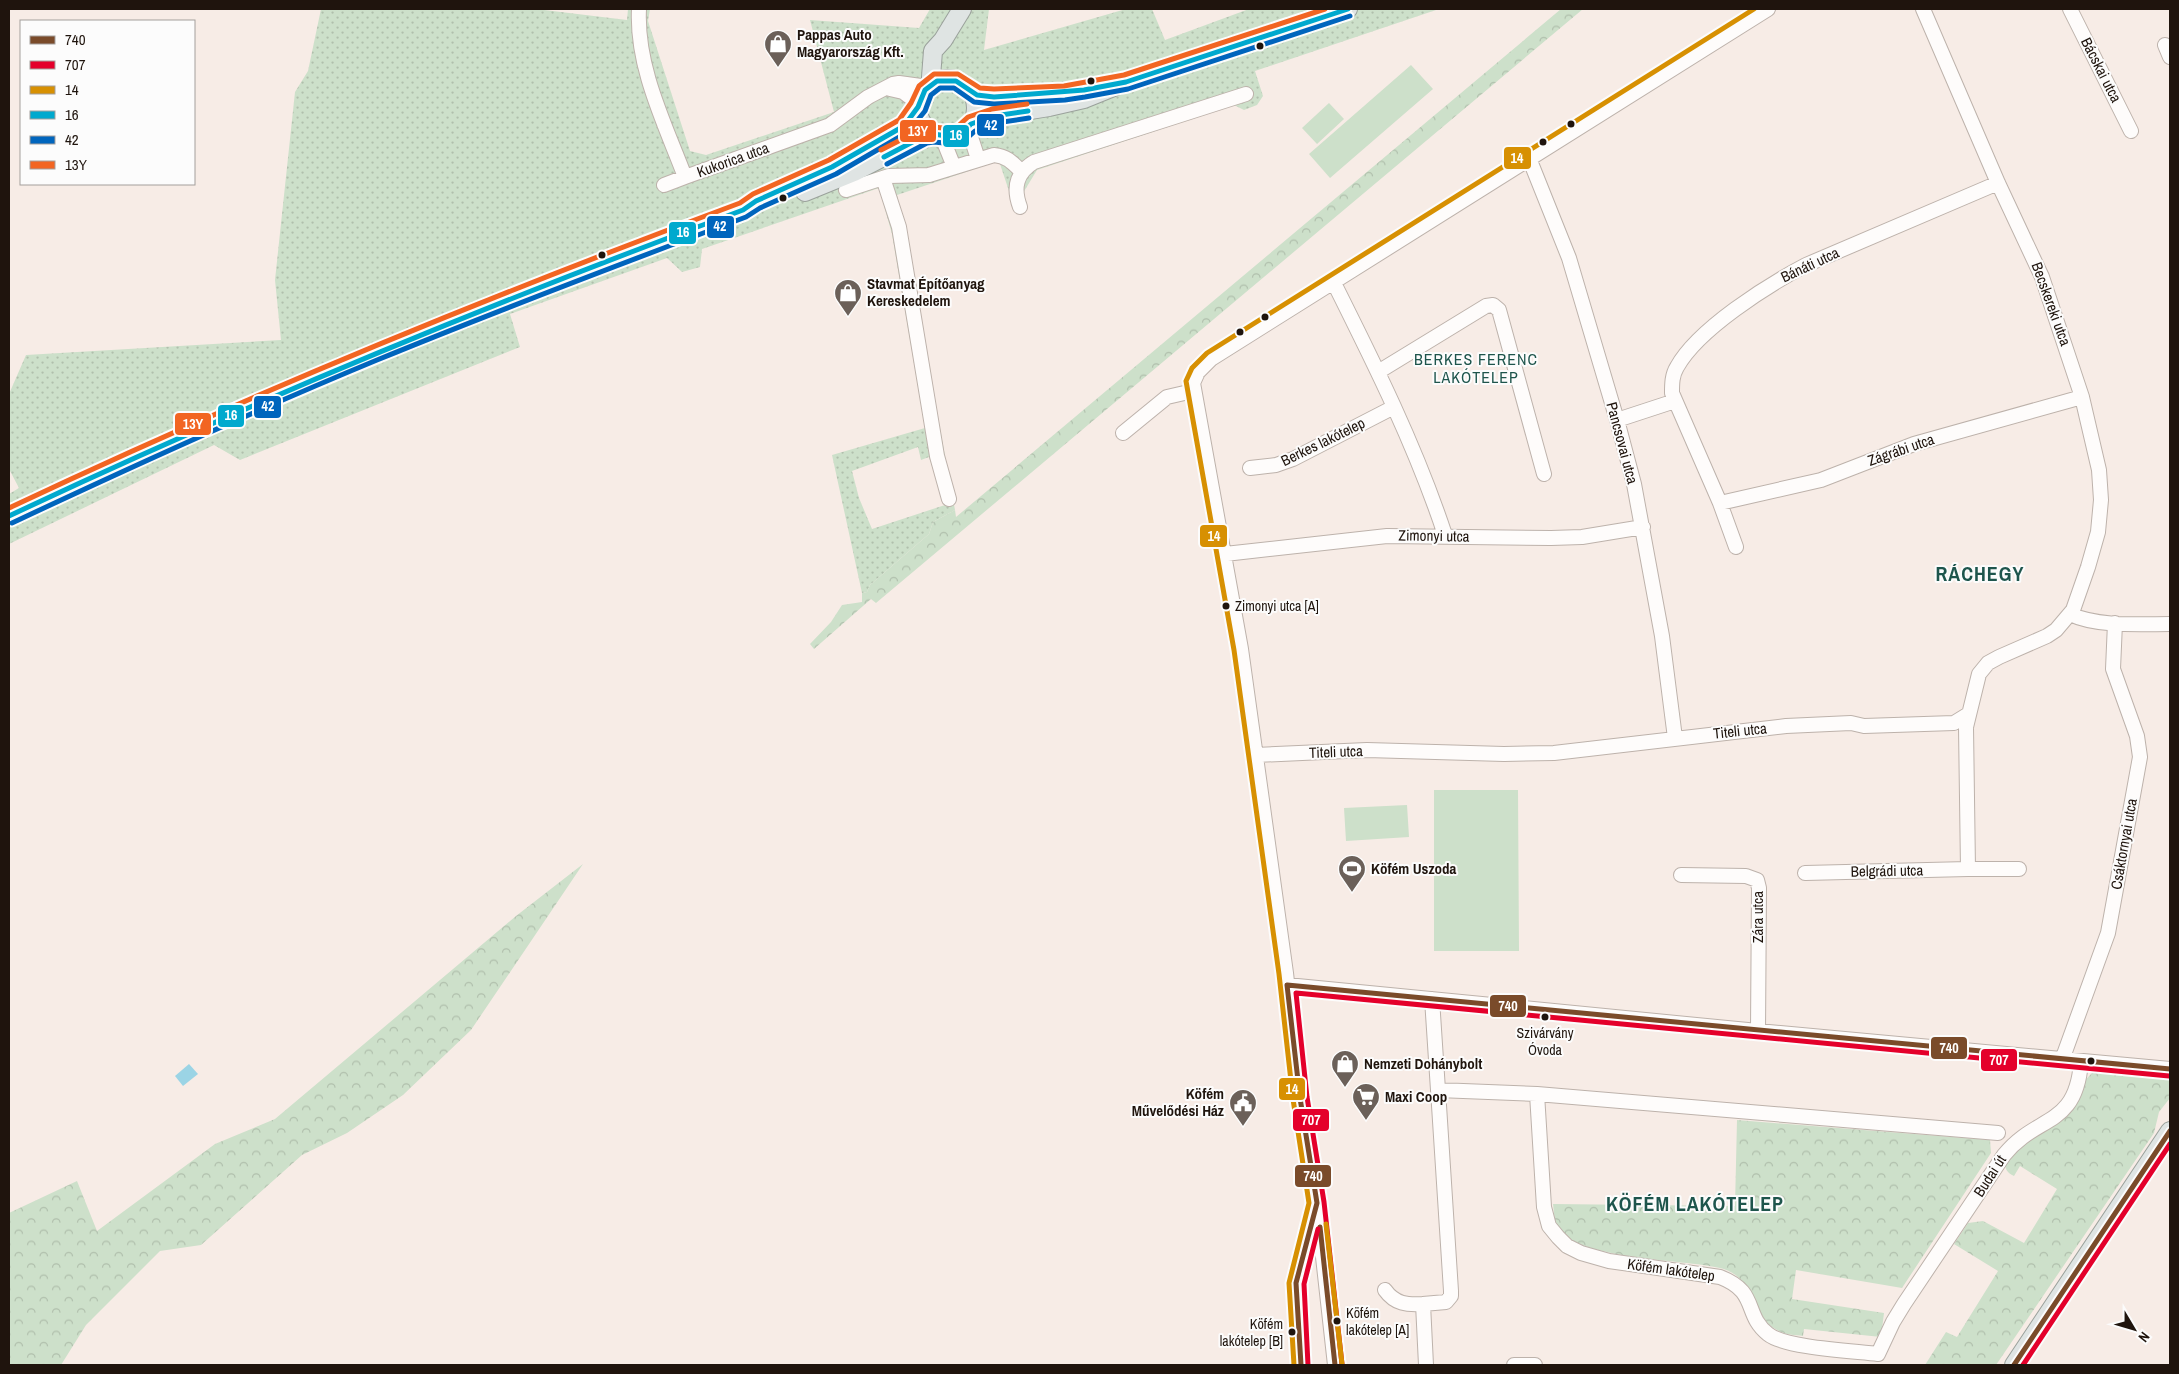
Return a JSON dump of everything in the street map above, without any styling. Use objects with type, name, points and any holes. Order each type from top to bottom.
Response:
[{"type":"main road","points":[[743,210],[756,201],[832,167],[904,126],[930,85],[932,56],[962,9]]},
{"type":"main road","points":[[9,516],[218,419],[373,352],[581,269],[743,210],[776,204],[839,179],[914,141],[938,135],[956,135],[969,126],[994,116],[1084,99],[1126,82],[1348,9]]},
{"type":"main road","points":[[943,40],[939,62],[950,80]]},
{"type":"main road","points":[[930,85],[950,80],[963,84],[970,92],[976,110],[969,126]]},
{"type":"main road","points":[[970,92],[977,95],[994,97],[1026,96],[1065,93],[1126,82]]},
{"type":"main road","points":[[918,105],[919,116],[923,124],[938,135]]},
{"type":"main road","points":[[2014,1365],[2170,1131]]},
{"type":"street","name":"Kukorica utca","points":[[639,9],[639,39],[644,60],[685,177],[830,125],[868,97],[899,83],[930,85]]},
{"type":"street","points":[[1334,1365],[1317,1203],[1300,1098],[1288,985],[1241,649],[1193,387],[1198,372],[1212,358],[1768,9]]},
{"type":"street","name":"Becskereki utca","points":[[1923,9],[1998,183],[2042,277],[2082,397],[2099,470],[2100,500],[2098,532],[2070,614]]},
{"type":"street","name":"Bácskai utca","points":[[2070,9],[2131,130]]},
{"type":"street","points":[[884,89],[903,92],[918,105]]},
{"type":"street","points":[[1020,207],[1016,186],[1022,172],[1034,162],[1246,94]]},
{"type":"street","points":[[969,126],[978,160]]},
{"type":"street","points":[[938,135],[954,167]]},
{"type":"street","points":[[846,190],[899,175],[928,175],[994,155],[1008,159],[1022,172]]},
{"type":"street","name":"Pancsovai utca","points":[[1529,158],[1569,258],[1617,420],[1643,527],[1662,636],[1675,738]]},
{"type":"street","points":[[664,185],[685,177]]},
{"type":"street","points":[[883,178],[899,227],[937,456],[949,499]]},
{"type":"street","name":"Bánáti utca","points":[[1736,547],[1720,503],[1672,393],[1673,376],[1684,357],[1714,327],[1755,294],[1806,265],[1998,183]]},
{"type":"street","points":[[1333,281],[1378,372],[1422,468],[1445,536]]},
{"type":"street","points":[[1378,372],[1486,306],[1493,305],[1499,310],[1544,474]]},
{"type":"street","points":[[1123,433],[1167,397],[1193,387]]},
{"type":"street","name":"Zágrábi utca","points":[[1720,503],[1821,480],[1914,444],[2082,397]]},
{"type":"street","points":[[1617,420],[1675,401]]},
{"type":"street","name":"Berkes lakótelep","points":[[1250,468],[1293,459],[1394,407]]},
{"type":"street","name":"Zimonyi utca","points":[[1224,554],[1387,536],[1582,537],[1643,527]]},
{"type":"street","points":[[1968,869],[1967,715],[1979,674],[1988,663],[2047,636],[2056,630],[2070,614],[2077,618],[2114,623],[2170,624]]},
{"type":"street","name":"Csáktornyai utca","points":[[2062,1060],[2108,933],[2140,757],[2137,736],[2113,669],[2114,623]]},
{"type":"street","name":"Titeli utca","points":[[1256,755],[1367,750],[1504,754],[1554,753],[1594,750],[1675,738],[1786,726],[1851,722],[1864,726],[1954,724],[1967,715]]},
{"type":"street","name":"Belgrádi utca","points":[[1805,873],[2018,869]]},
{"type":"street","name":"Zára utca","points":[[1681,875],[1746,876],[1757,880],[1759,888],[1758,1032]]},
{"type":"street","points":[[1288,985],[1758,1032],[2170,1069]]},
{"type":"street","points":[[1385,1290],[1391,1299],[1402,1304],[1424,1304],[1446,1302],[1451,1290],[1432,999]]},
{"type":"street","name":"Budai út","points":[[1904,1304],[2010,1147],[2020,1137],[2053,1118],[2070,1101],[2078,1087],[2081,1062]]},
{"type":"street","points":[[1438,1090],[1537,1094],[1998,1133]]},
{"type":"street","name":"Köfém lakótelep","points":[[1537,1094],[1544,1207],[1549,1226],[1567,1246],[1581,1253],[1609,1261],[1720,1277],[1730,1281],[1745,1293],[1757,1321],[1770,1336],[1793,1343],[1878,1354],[1886,1335],[1904,1304]]},
{"type":"street","points":[[1424,1304],[1426,1365]]},
{"type":"street","points":[[1514,1365],[1536,1365]]},
{"type":"green space","points":[[321,9],[536,9],[627,20],[628,9],[650,9],[648,21],[690,151],[706,155],[834,112],[810,20],[919,28],[930,9],[989,9],[984,50],[1126,9],[1152,9],[1165,40],[1249,9],[1439,9],[1255,71],[1263,96],[1257,105],[1244,110],[1234,105],[1037,170],[1023,193],[1027,204],[1015,209],[999,161],[897,195],[955,510],[933,522],[929,534],[870,585],[867,592],[862,593],[832,455],[925,428],[892,234],[879,188],[702,249],[700,267],[682,272],[667,258],[510,314],[520,347],[240,460],[214,445],[9,544],[9,494],[19,488],[9,469],[9,394],[26,355],[281,340],[275,280],[295,92],[308,71]],"holes":[[[918,447],[921,460],[929,457],[945,505],[872,529],[859,498],[852,471]]]},
{"type":"green space","points":[[1561,9],[1583,9],[876,603],[871,599],[814,649],[810,644],[831,622],[842,605],[862,602],[862,593],[867,592],[870,585],[929,534],[933,522],[955,510],[956,517]]},
{"type":"green space","points":[[1411,65],[1433,89],[1330,178],[1309,154]]},
{"type":"green space","points":[[1329,103],[1344,119],[1317,144],[1302,128]]},
{"type":"green space","points":[[1434,790],[1518,790],[1519,951],[1434,951]]},
{"type":"green space","points":[[1407,805],[1409,837],[1346,841],[1344,808]]},
{"type":"green space","points":[[583,864],[471,1030],[403,1095],[347,1133],[302,1155],[201,1245],[160,1251],[86,1325],[61,1365],[9,1365],[9,1213],[77,1181],[97,1231],[215,1144],[275,1119],[516,916]]},
{"type":"green space","points":[[2094,1071],[2170,1080],[2170,1098],[2159,1112],[2154,1133],[1996,1365],[1925,1365],[1946,1332],[1957,1337],[1998,1271],[1954,1244],[1968,1223],[1983,1221],[2024,1243],[2057,1189],[2020,1166],[2014,1176],[2012,1175],[2005,1167],[2005,1162]]},
{"type":"green space","points":[[1737,1120],[1990,1140],[1991,1153],[1902,1288],[1796,1270],[1792,1299],[1884,1313],[1881,1337],[1804,1329],[1803,1336],[1783,1333],[1769,1324],[1763,1317],[1748,1288],[1732,1273],[1720,1268],[1703,1265],[1606,1252],[1584,1246],[1567,1237],[1557,1226],[1553,1204],[1735,1206]]},
{"type":"water","points":[[189,1064],[198,1074],[183,1086],[175,1076]]},
{"type":"transit line","name":"13Y","points":[[9,508],[189,426],[371,348],[463,310],[740,203],[753,194],[829,160],[899,120],[911,103],[919,86],[934,74],[958,74],[980,88],[1064,86],[1124,75],[1325,9]]},
{"type":"transit line","name":"16","points":[[9,516],[190,433],[373,355],[465,317],[743,210],[756,201],[832,167],[904,126],[918,107],[925,90],[937,81],[956,81],[977,95],[994,97],[1084,90],[1126,82],[1348,9]]},
{"type":"transit line","name":"14","points":[[1294,1365],[1289,1283],[1309,1203],[1293,1099],[1279,974],[1234,650],[1186,381],[1192,368],[1207,353],[1754,9]]},
{"type":"transit line","name":"42","points":[[12,523],[194,439],[377,360],[561,287],[746,217],[760,208],[836,174],[908,132],[925,111],[931,95],[940,88],[954,88],[974,102],[994,104],[1085,97],[1128,89],[1350,16]]},
{"type":"transit line","name":"13Y","points":[[881,150],[922,129],[934,127],[951,129],[957,127],[968,117],[992,109],[1027,104]]},
{"type":"transit line","name":"16","points":[[884,157],[924,136],[934,134],[952,137],[961,134],[971,124],[994,116],[1028,111]]},
{"type":"transit line","name":"42","points":[[887,164],[927,143],[954,144],[965,140],[975,131],[996,123],[1029,118]]},
{"type":"transit line","name":"740","points":[[1287,985],[2170,1069]]},
{"type":"transit line","name":"740","points":[[1287,985],[1300,1098],[1317,1203],[1296,1283],[1301,1365]]},
{"type":"transit line","name":"707","points":[[1342,1364],[1324,1202],[1307,1097],[1296,993],[2169,1076]]},
{"type":"transit line","name":"740","points":[[2014,1365],[2170,1131]]},
{"type":"transit line","name":"707","points":[[2023,1365],[2170,1144]]},
{"type":"transit line","name":"14","points":[[1326,1224],[1342,1364]]},
{"type":"transit line","name":"740","points":[[1320,1227],[1335,1365]]},
{"type":"transit line","name":"707","points":[[1308,1365],[1304,1284],[1318,1229]]},
{"type":"place","name":"Pappas Auto Magyarország Kft.","points":[[778,68]]},
{"type":"place","name":"Stavmat Építőanyag Kereskedelem","points":[[848,317]]},
{"type":"place","name":"Zimonyi utca [A]","points":[[1226,606]]},
{"type":"place","name":"Köfém Uszoda","points":[[1352,893]]},
{"type":"place","name":"Szivárvány Óvoda","points":[[1545,1017]]},
{"type":"place","name":"Nemzeti Dohánybolt","points":[[1345,1088]]},
{"type":"place","name":"Maxi Coop","points":[[1366,1121]]},
{"type":"place","name":"Köfém Művelődési Ház","points":[[1243,1127]]},
{"type":"place","name":"Köfém lakótelep [A]","points":[[1337,1321]]},
{"type":"place","name":"Köfém lakótelep [B]","points":[[1292,1332]]},
{"type":"district","name":"BERKES FERENC LAKÓTELEP","points":[[1476,368]]},
{"type":"district","name":"RÁCHEGY","points":[[1980,574]]},
{"type":"district","name":"KÖFÉM LAKÓTELEP","points":[[1695,1204]]}]
